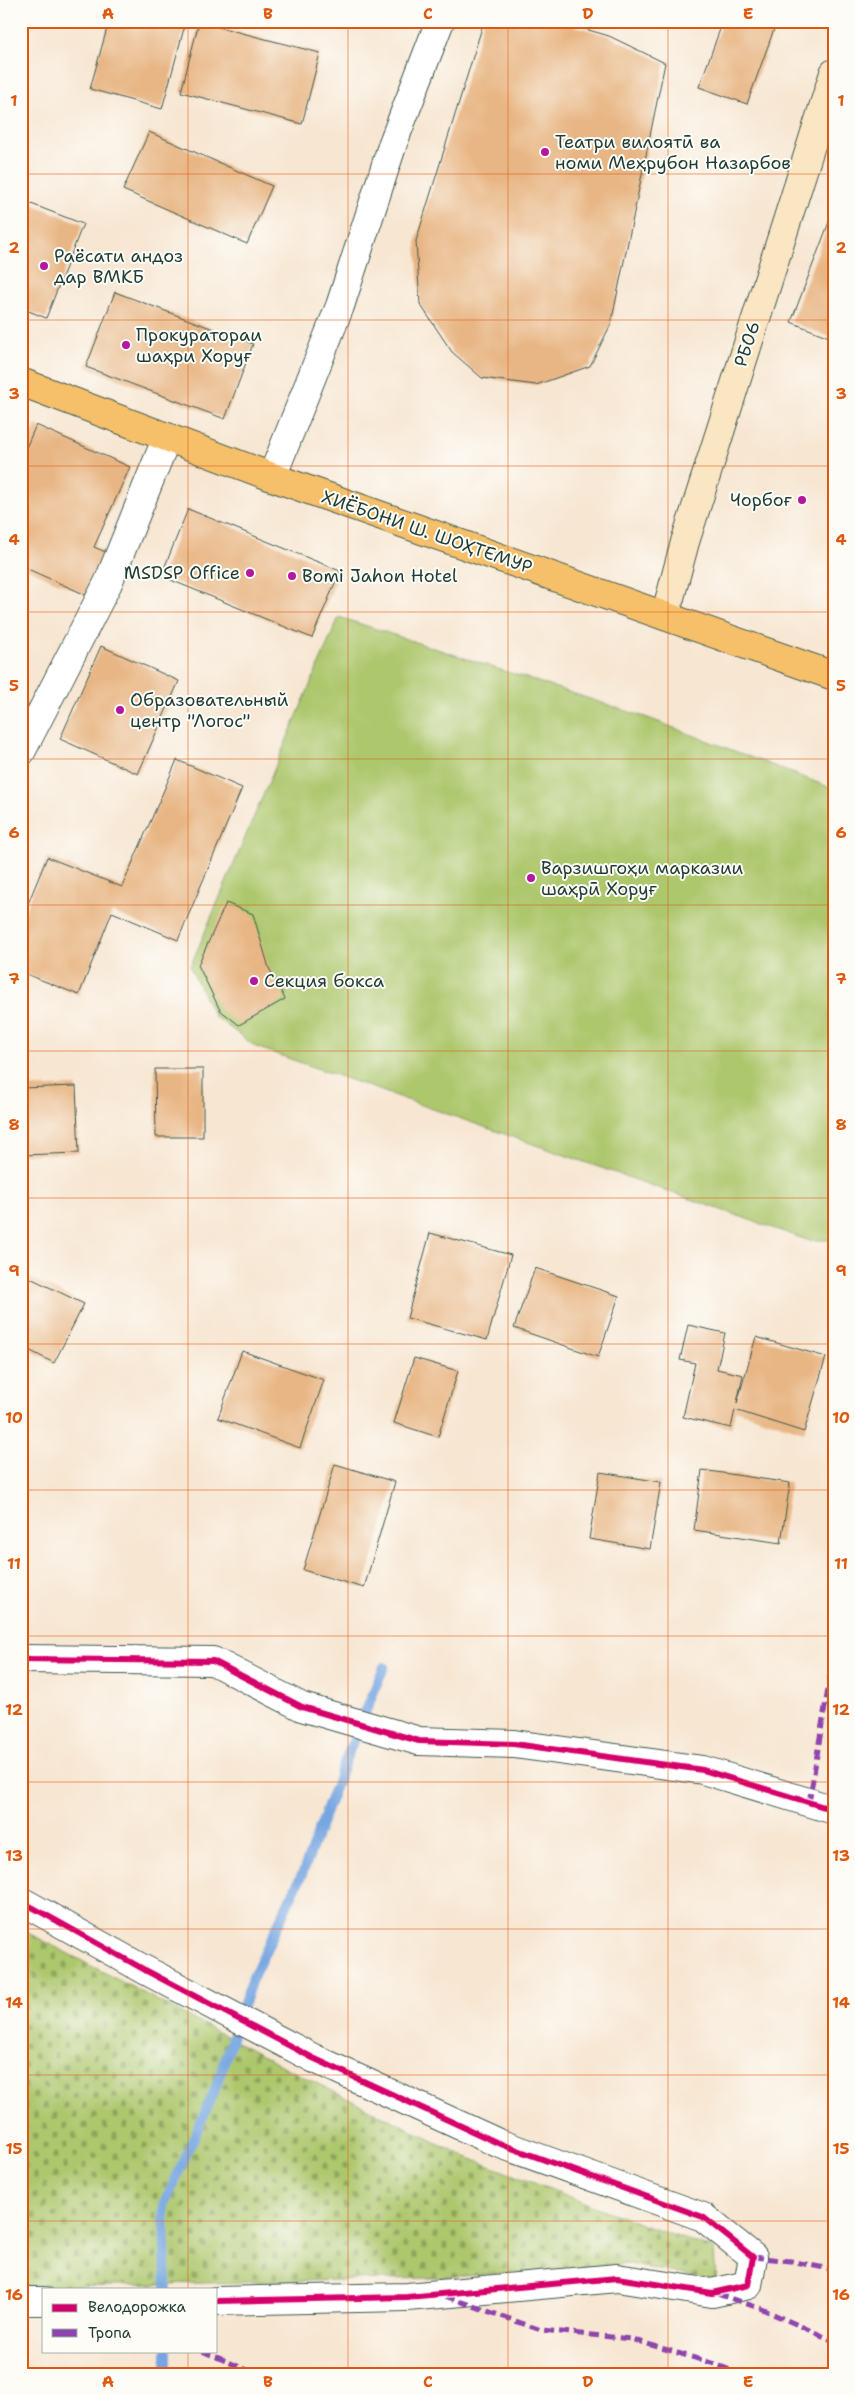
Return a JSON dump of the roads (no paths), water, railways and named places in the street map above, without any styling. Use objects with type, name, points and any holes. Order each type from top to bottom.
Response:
[{"type":"main road","name":"РБ06","points":[[665,616],[692,520],[834,73]]},
{"type":"main road","name":"ХИЁБОНИ Ш. ШОҲТЕМУР","points":[[21,382],[272,477],[834,676]]},
{"type":"street","points":[[272,477],[340,306],[393,143],[440,21]]},
{"type":"street","points":[[21,752],[108,583],[167,437]]},
{"type":"street","points":[[21,1659],[213,1661],[302,1707],[419,1741],[514,1744],[703,1770],[834,1810]]},
{"type":"street","points":[[21,1901],[145,1970],[313,2058],[498,2143],[702,2217],[753,2257],[748,2286],[712,2293],[617,2278],[407,2297],[218,2301]]},
{"type":"street","points":[[21,2301],[42,2301]]},
{"type":"waterway","points":[[166,2288],[164,2205],[214,2092],[252,1979],[303,1872],[347,1756],[384,1667]]},
{"type":"waterway","points":[[167,2352],[167,2374]]},
{"type":"place","name":"Театри вилоятӣ ва номи Меҳрубон Назарбов","points":[[545,152]]},
{"type":"place","name":"Раёсати андоз дар ВМКБ","points":[[44,266]]},
{"type":"place","name":"Прокуратораи шаҳри Хоруғ","points":[[126,345]]},
{"type":"place","name":"Чорбоғ","points":[[802,500]]},
{"type":"place","name":"MSDSP Office","points":[[250,573]]},
{"type":"place","name":"Bomi Jahon Hotel","points":[[292,576]]},
{"type":"place","name":"Образовательный центр \"Логос\"","points":[[120,710]]},
{"type":"place","name":"Варзишгоҳи марказии шаҳрӣ Хоруғ","points":[[531,878]]},
{"type":"place","name":"Секция бокса","points":[[254,981]]}]
